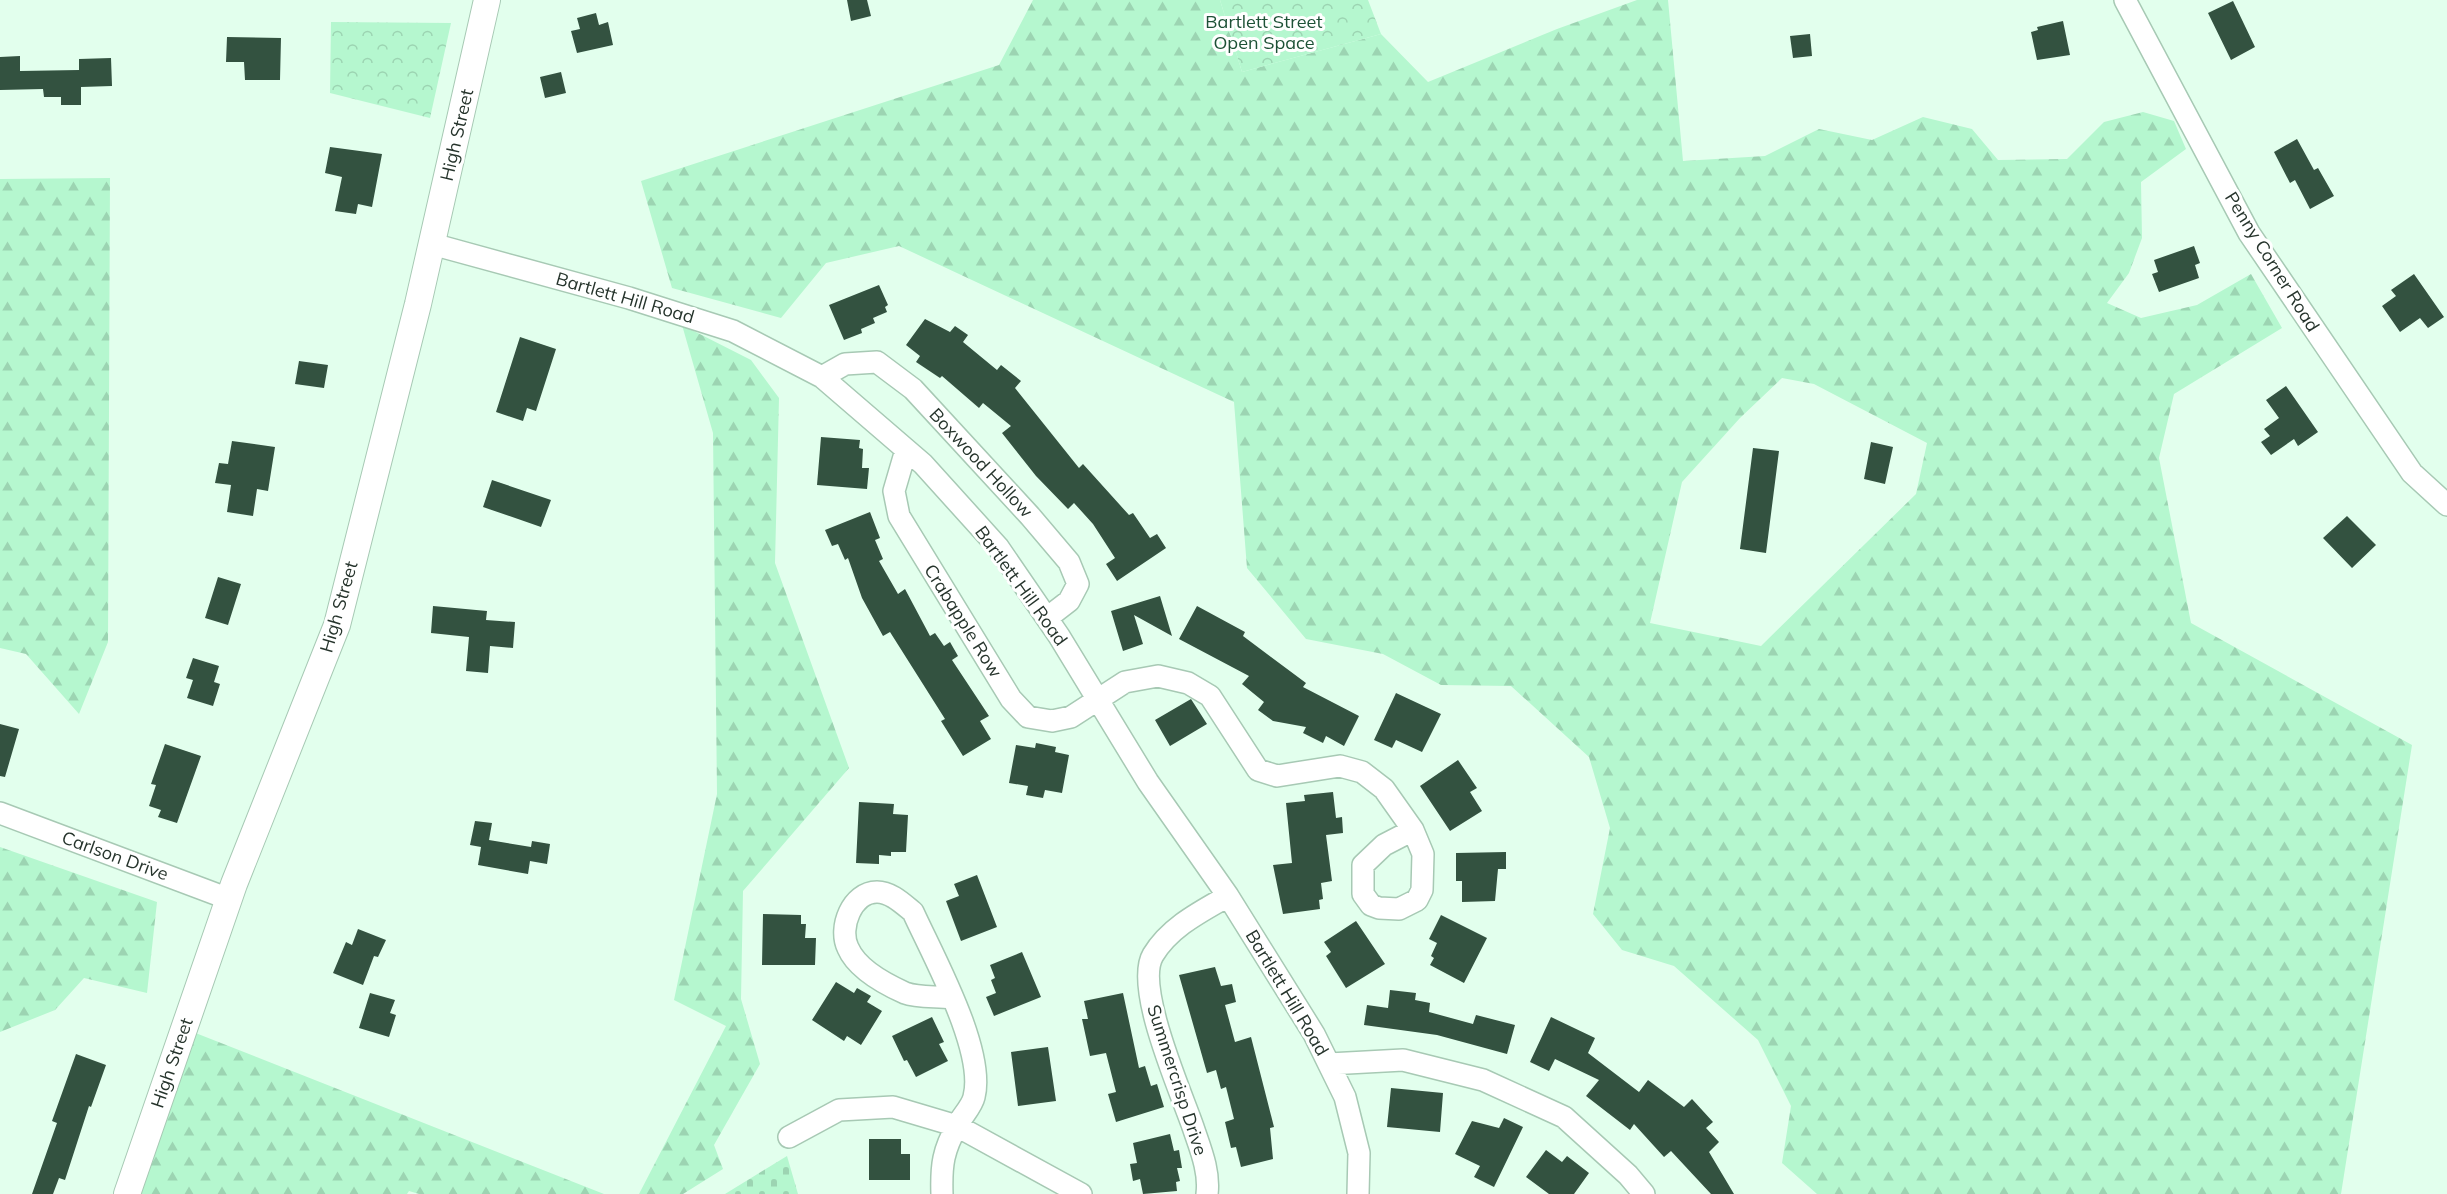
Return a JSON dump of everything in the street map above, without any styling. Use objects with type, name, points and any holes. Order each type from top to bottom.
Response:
[{"type":"street","name":"High Street","points":[[127,1194],[229,899],[337,625],[432,244],[487,0]]},
{"type":"street","name":"Penny Corner Road","points":[[2125,0],[2249,232],[2412,473],[2447,505]]},
{"type":"street","name":"Bartlett Hill Road","points":[[432,244],[629,298],[733,331],[822,377],[922,464],[998,547],[1047,618],[1148,782],[1228,896],[1314,1034],[1345,1097],[1359,1153],[1358,1194]]},
{"type":"street","name":"Boxwood Hollow","points":[[822,377],[845,364],[877,362],[912,389],[983,465],[1070,562],[1078,584],[1069,601],[1047,618]]},
{"type":"street","name":"Crabapple Row","points":[[906,450],[894,490],[899,516],[1011,699],[1028,717],[1052,721],[1071,717],[1097,698],[1125,682],[1158,676],[1188,683],[1210,696],[1258,770],[1277,776],[1340,766],[1362,772],[1384,789],[1413,830]]},
{"type":"street","name":"Carlson Drive","points":[[0,813],[229,899]]},
{"type":"street","points":[[942,1194],[941,1161],[957,1126],[974,1098],[976,1074],[972,1043],[913,912],[896,898],[878,892],[862,896],[848,913],[844,933],[848,948],[862,968],[907,994],[951,998]]},
{"type":"street","name":"Summercrisp Drive","points":[[1206,1194],[1203,1157],[1152,1008],[1148,981],[1152,958],[1169,934],[1195,915],[1228,896]]},
{"type":"street","points":[[1329,1064],[1403,1060],[1483,1080],[1564,1117],[1629,1174],[1644,1194]]},
{"type":"street","points":[[789,1137],[839,1110],[893,1107],[957,1126],[1081,1194]]},
{"type":"green space","points":[[1033,0],[1220,0],[1242,72],[1381,34],[1428,82],[1557,29],[1637,0],[1668,0],[1683,161],[1765,156],[1819,129],[1872,140],[1923,117],[1972,129],[1998,160],[2067,159],[2104,122],[2143,112],[2174,121],[2186,149],[2141,182],[2142,238],[2129,273],[2107,303],[2141,318],[2197,305],[2251,274],[2282,328],[2174,394],[2159,458],[2191,623],[2412,745],[2341,1194],[1817,1194],[1782,1163],[1791,1106],[1758,1040],[1674,966],[1622,950],[1593,914],[1610,828],[1589,757],[1511,686],[1441,685],[1383,654],[1306,639],[1247,568],[1234,402],[899,246],[826,263],[781,318],[672,288],[641,181],[999,65]],"holes":[[[1782,378],[1814,384],[1927,443],[1916,494],[1761,646],[1650,623],[1682,482],[1740,418]]]},
{"type":"green space","name":"Bartlett Street Open Space","points":[[1220,0],[1368,0],[1381,34],[1242,72]]},
{"type":"green space","points":[[331,22],[451,23],[430,118],[330,93]]},
{"type":"green space","points":[[110,178],[108,642],[79,714],[26,654],[0,648],[0,179]]},
{"type":"green space","points":[[682,325],[751,360],[779,398],[775,563],[849,768],[743,891],[741,999],[760,1064],[714,1145],[723,1169],[683,1194],[639,1194],[726,1026],[674,1000],[717,794],[713,433]]},
{"type":"green space","points":[[0,847],[157,902],[147,993],[84,978],[55,1010],[0,1032]]},
{"type":"green space","points":[[193,1032],[604,1194],[419,1194],[409,1191],[407,1194],[141,1194]]},
{"type":"green space","points":[[787,1156],[798,1194],[725,1194]]},
{"type":"building","points":[[847,0],[867,0],[871,16],[851,21]]},
{"type":"building","points":[[2233,1],[2255,47],[2231,60],[2208,13]]},
{"type":"building","points":[[596,13],[599,25],[608,22],[613,45],[577,53],[571,31],[580,29],[577,18]]},
{"type":"building","points":[[2063,21],[2070,55],[2037,60],[2031,32],[2038,30],[2037,27]]},
{"type":"building","points":[[1810,34],[1812,56],[1793,58],[1790,36]]},
{"type":"building","points":[[227,37],[281,38],[280,80],[245,80],[244,62],[226,62]]},
{"type":"building","points":[[20,56],[20,71],[79,70],[79,59],[111,58],[112,86],[81,87],[81,105],[61,105],[61,97],[44,97],[43,89],[0,90],[0,57]]},
{"type":"building","points":[[561,72],[566,93],[545,98],[540,77]]},
{"type":"building","points":[[2297,139],[2314,170],[2318,168],[2334,196],[2310,209],[2295,180],[2290,183],[2274,152]]},
{"type":"building","points":[[330,147],[382,154],[372,207],[358,204],[356,214],[335,211],[342,177],[325,173]]},
{"type":"building","points":[[2194,246],[2200,263],[2195,265],[2199,278],[2159,292],[2152,274],[2158,272],[2154,260]]},
{"type":"building","points":[[2414,274],[2444,317],[2428,328],[2420,318],[2400,332],[2382,306],[2396,296],[2391,290]]},
{"type":"building","points":[[879,285],[888,305],[885,307],[887,312],[873,318],[875,323],[861,329],[862,333],[844,340],[829,305]]},
{"type":"building","points":[[925,319],[950,332],[955,326],[968,335],[963,342],[997,370],[1001,365],[1021,381],[1015,388],[1079,468],[1083,464],[1129,515],[1133,513],[1150,538],[1157,534],[1166,548],[1117,581],[1106,564],[1115,558],[1093,524],[1074,503],[1068,509],[1036,476],[1002,433],[1011,426],[983,403],[979,408],[942,376],[940,378],[916,362],[920,356],[906,345]]},
{"type":"building","points":[[520,337],[556,349],[536,411],[527,408],[523,421],[496,412]]},
{"type":"building","points":[[299,361],[328,365],[324,388],[295,384]]},
{"type":"building","points":[[2286,386],[2318,432],[2298,446],[2294,439],[2271,455],[2261,442],[2270,436],[2264,429],[2279,418],[2266,400]]},
{"type":"building","points":[[821,437],[860,440],[859,448],[863,449],[862,468],[869,468],[867,489],[817,485]]},
{"type":"building","points":[[232,441],[275,447],[268,491],[257,489],[253,516],[227,512],[231,485],[215,483],[219,463],[228,464]]},
{"type":"building","points":[[1871,442],[1893,447],[1885,484],[1864,479]]},
{"type":"building","points":[[1753,448],[1779,451],[1766,553],[1740,549]]},
{"type":"building","points":[[492,480],[551,500],[541,527],[483,507]]},
{"type":"building","points":[[870,512],[880,538],[875,540],[883,559],[879,561],[898,594],[905,589],[930,636],[935,633],[944,646],[950,642],[958,656],[952,660],[989,716],[980,721],[991,739],[963,756],[941,721],[945,719],[890,632],[883,636],[862,598],[848,558],[845,560],[838,544],[832,546],[825,530]]},
{"type":"building","points":[[2347,516],[2376,545],[2352,568],[2323,538]]},
{"type":"building","points":[[218,577],[241,584],[228,625],[205,618]]},
{"type":"building","points":[[1160,596],[1172,636],[1134,615],[1143,644],[1123,651],[1111,611]]},
{"type":"building","points":[[433,606],[487,611],[486,620],[515,622],[513,648],[490,646],[488,673],[466,671],[469,637],[431,633]]},
{"type":"building","points":[[1197,606],[1245,632],[1243,636],[1306,683],[1303,687],[1359,716],[1344,746],[1326,736],[1323,743],[1303,733],[1306,727],[1273,721],[1258,710],[1264,702],[1242,684],[1249,676],[1179,639]]},
{"type":"building","points":[[193,658],[219,666],[214,682],[220,684],[213,706],[187,698],[193,680],[186,678]]},
{"type":"building","points":[[1396,693],[1441,714],[1422,752],[1396,740],[1392,748],[1374,740]]},
{"type":"building","points":[[1191,699],[1207,724],[1170,746],[1155,720]]},
{"type":"building","points":[[0,724],[19,729],[5,777],[0,776]]},
{"type":"building","points":[[1036,743],[1056,747],[1055,752],[1069,755],[1062,793],[1045,790],[1043,798],[1026,795],[1028,786],[1009,783],[1016,745],[1035,748]]},
{"type":"building","points":[[165,744],[201,756],[177,823],[158,817],[161,810],[149,806],[156,785],[151,784]]},
{"type":"building","points":[[1458,760],[1477,788],[1470,792],[1482,811],[1450,831],[1420,786]]},
{"type":"building","points":[[1333,792],[1336,818],[1342,817],[1343,833],[1326,835],[1332,881],[1321,883],[1323,899],[1319,900],[1320,909],[1283,914],[1273,865],[1292,863],[1286,803],[1305,801],[1304,795]]},
{"type":"building","points":[[859,802],[894,804],[893,814],[908,815],[906,852],[891,852],[891,856],[879,855],[879,864],[856,863]]},
{"type":"building","points":[[475,821],[492,823],[489,840],[531,847],[532,841],[550,844],[547,864],[530,861],[528,874],[478,865],[481,847],[470,845]]},
{"type":"building","points":[[1506,852],[1506,869],[1498,869],[1495,901],[1462,902],[1462,881],[1456,881],[1456,853]]},
{"type":"building","points":[[977,875],[997,927],[961,941],[946,901],[959,896],[954,884]]},
{"type":"building","points":[[763,914],[801,915],[801,924],[806,924],[805,938],[816,938],[815,965],[762,965]]},
{"type":"building","points":[[1441,915],[1487,938],[1464,983],[1430,965],[1437,943],[1429,939]]},
{"type":"building","points":[[1356,921],[1385,964],[1346,988],[1326,956],[1331,952],[1324,942]]},
{"type":"building","points":[[358,929],[386,940],[378,957],[374,956],[363,985],[333,973],[346,942],[352,945]]},
{"type":"building","points":[[1022,952],[1041,997],[994,1016],[986,997],[996,993],[991,980],[995,978],[990,965]]},
{"type":"building","points":[[1215,967],[1221,986],[1232,984],[1236,1002],[1225,1005],[1235,1042],[1251,1037],[1274,1127],[1270,1128],[1273,1159],[1241,1167],[1236,1147],[1231,1148],[1225,1122],[1234,1119],[1226,1087],[1221,1089],[1216,1070],[1207,1073],[1179,975]]},
{"type":"building","points":[[836,982],[854,993],[857,988],[871,996],[867,1002],[882,1011],[861,1045],[847,1036],[844,1041],[812,1020]]},
{"type":"building","points":[[1390,990],[1416,993],[1415,1000],[1430,1003],[1429,1012],[1473,1024],[1476,1015],[1515,1025],[1507,1054],[1437,1035],[1364,1025],[1367,1005],[1388,1008]]},
{"type":"building","points":[[370,993],[395,1000],[390,1013],[396,1015],[389,1037],[359,1028]]},
{"type":"building","points":[[1123,993],[1139,1068],[1145,1066],[1151,1086],[1157,1084],[1164,1107],[1116,1122],[1108,1094],[1116,1092],[1106,1053],[1090,1056],[1082,1019],[1088,1019],[1084,1001]]},
{"type":"building","points":[[932,1017],[944,1042],[939,1044],[948,1061],[916,1077],[907,1060],[904,1061],[892,1036]]},
{"type":"building","points":[[1551,1017],[1595,1038],[1588,1053],[1639,1092],[1648,1080],[1684,1107],[1692,1099],[1713,1122],[1706,1128],[1719,1142],[1709,1152],[1734,1194],[1711,1194],[1671,1151],[1664,1157],[1634,1124],[1630,1130],[1586,1096],[1599,1080],[1555,1059],[1549,1071],[1530,1062]]},
{"type":"building","points":[[1048,1047],[1056,1101],[1018,1106],[1011,1052]]},
{"type":"building","points":[[76,1054],[106,1065],[91,1107],[89,1106],[65,1180],[59,1178],[53,1194],[32,1194],[57,1123],[52,1121]]},
{"type":"building","points":[[1391,1088],[1443,1093],[1440,1132],[1387,1127]]},
{"type":"building","points":[[1504,1118],[1523,1127],[1494,1187],[1474,1177],[1480,1166],[1455,1154],[1472,1121],[1499,1128]]},
{"type":"building","points":[[1170,1134],[1174,1151],[1179,1150],[1182,1168],[1177,1168],[1180,1181],[1176,1182],[1177,1191],[1143,1194],[1140,1179],[1133,1181],[1130,1164],[1137,1163],[1133,1143]]},
{"type":"building","points":[[869,1139],[901,1139],[901,1154],[910,1154],[910,1180],[869,1180]]},
{"type":"building","points":[[1546,1150],[1562,1162],[1567,1156],[1589,1173],[1574,1194],[1549,1194],[1526,1177]]}]
